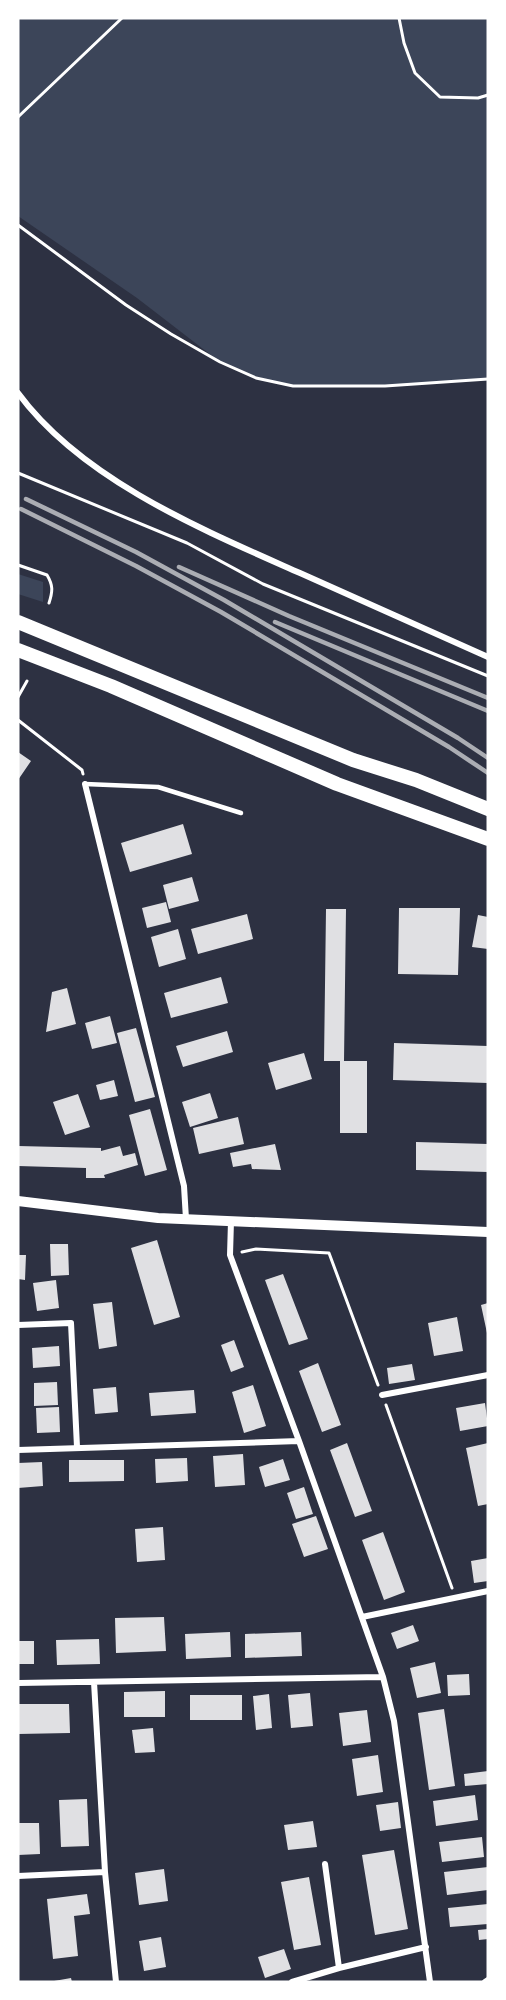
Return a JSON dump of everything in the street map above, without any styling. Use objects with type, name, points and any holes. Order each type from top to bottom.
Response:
[{"type":"highway","points":[[18,622],[353,760],[416,780],[488,809]]},
{"type":"highway","points":[[18,650],[111,686],[337,784],[488,839]]},
{"type":"street","points":[[18,393],[35,416],[85,459],[152,503],[206,531],[488,657]]},
{"type":"street","points":[[85,784],[184,1186],[186,1219]]},
{"type":"street","points":[[18,1201],[85,1210],[186,1219],[488,1232]]},
{"type":"street","points":[[231,1221],[230,1255],[383,1677],[394,1721],[430,1982]]},
{"type":"street","points":[[18,1325],[71,1323],[77,1447]]},
{"type":"street","points":[[382,1395],[488,1375]]},
{"type":"street","points":[[18,1450],[299,1441]]},
{"type":"street","points":[[362,1617],[488,1591]]},
{"type":"street","points":[[18,1683],[383,1677]]},
{"type":"street","points":[[94,1682],[105,1872],[116,1982]]},
{"type":"street","points":[[325,1864],[339,1968]]},
{"type":"street","points":[[18,1876],[105,1872]]},
{"type":"street","points":[[292,1982],[426,1947]]},
{"type":"lane","points":[[85,784],[158,787],[241,813]]},
{"type":"path","points":[[18,117],[122,18]]},
{"type":"path","points":[[399,18],[404,43],[415,73],[440,97],[478,98],[488,95]]},
{"type":"path","points":[[18,225],[126,305],[171,334],[220,362],[256,378],[293,386],[385,386],[488,379]]},
{"type":"path","points":[[18,473],[187,543],[263,584],[488,676]]},
{"type":"path","points":[[18,565],[46,575],[53,591],[49,603]]},
{"type":"path","points":[[18,697],[27,681]]},
{"type":"path","points":[[18,720],[82,771],[85,784]]},
{"type":"path","points":[[230,1255],[256,1249],[328,1253],[455,1598]]},
{"type":"shaded area","points":[[18,18],[488,18],[488,379],[385,386],[293,386],[256,378],[220,362],[137,298],[18,216]]},
{"type":"shaded area","points":[[18,574],[43,582],[43,602],[18,594]]},
{"type":"building","points":[[18,752],[31,761],[18,780]]},
{"type":"building","points":[[183,824],[192,854],[130,872],[121,843]]},
{"type":"building","points":[[192,877],[199,901],[169,909],[163,885]]},
{"type":"building","points":[[166,902],[171,922],[147,928],[142,908]]},
{"type":"building","points":[[399,908],[460,908],[458,975],[398,974]]},
{"type":"building","points":[[326,909],[346,909],[344,1061],[367,1061],[367,1133],[340,1133],[340,1061],[324,1061]]},
{"type":"building","points":[[247,914],[253,939],[198,954],[191,929]]},
{"type":"building","points":[[478,915],[488,917],[488,949],[472,947]]},
{"type":"building","points":[[178,929],[186,959],[159,967],[151,937]]},
{"type":"building","points":[[221,977],[228,1003],[171,1018],[164,993]]},
{"type":"building","points":[[67,988],[76,1024],[46,1032],[52,992]]},
{"type":"building","points":[[110,1016],[117,1043],[92,1049],[85,1023]]},
{"type":"building","points":[[136,1028],[155,1097],[135,1102],[117,1033]]},
{"type":"building","points":[[227,1031],[233,1052],[183,1067],[176,1046]]},
{"type":"building","points":[[394,1043],[488,1046],[488,1083],[393,1080]]},
{"type":"building","points":[[304,1053],[312,1079],[276,1090],[268,1063]]},
{"type":"building","points":[[114,1080],[118,1096],[100,1100],[96,1085]]},
{"type":"building","points":[[210,1093],[218,1118],[190,1127],[182,1102]]},
{"type":"building","points":[[78,1094],[90,1127],[65,1135],[53,1102]]},
{"type":"building","points":[[150,1109],[167,1170],[145,1176],[129,1115]]},
{"type":"building","points":[[238,1117],[244,1144],[199,1154],[193,1128]]},
{"type":"building","points":[[416,1142],[488,1144],[488,1172],[416,1170]]},
{"type":"building","points":[[275,1144],[281,1170],[252,1169],[251,1164],[233,1167],[230,1153]]},
{"type":"building","points":[[18,1146],[101,1148],[101,1151],[120,1146],[123,1156],[135,1153],[138,1165],[104,1175],[105,1178],[86,1178],[86,1168],[18,1166]]},
{"type":"building","points":[[157,1240],[180,1317],[154,1325],[131,1248]]},
{"type":"building","points":[[50,1244],[68,1244],[69,1275],[51,1276]]},
{"type":"building","points":[[18,1255],[26,1255],[25,1280],[18,1279]]},
{"type":"building","points":[[283,1274],[308,1339],[289,1345],[265,1280]]},
{"type":"building","points":[[56,1280],[59,1308],[37,1311],[33,1283]]},
{"type":"building","points":[[112,1302],[117,1346],[99,1349],[93,1304]]},
{"type":"building","points":[[488,1303],[488,1333],[487,1333],[481,1305]]},
{"type":"building","points":[[457,1317],[463,1351],[434,1356],[428,1323]]},
{"type":"building","points":[[234,1340],[244,1367],[231,1372],[221,1345]]},
{"type":"building","points":[[59,1346],[60,1366],[33,1368],[32,1348]]},
{"type":"building","points":[[318,1363],[341,1425],[322,1432],[299,1371]]},
{"type":"building","points":[[412,1364],[415,1380],[389,1384],[387,1368]]},
{"type":"building","points":[[57,1382],[58,1405],[34,1406],[34,1383]]},
{"type":"building","points":[[253,1385],[266,1426],[244,1433],[232,1392]]},
{"type":"building","points":[[116,1387],[118,1412],[95,1414],[93,1389]]},
{"type":"building","points":[[194,1390],[196,1413],[151,1416],[149,1393]]},
{"type":"building","points":[[485,1403],[488,1426],[460,1431],[456,1408]]},
{"type":"building","points":[[59,1407],[60,1432],[37,1433],[36,1408]]},
{"type":"building","points":[[347,1443],[372,1511],[355,1517],[330,1450]]},
{"type":"building","points":[[488,1443],[488,1504],[478,1506],[466,1448]]},
{"type":"building","points":[[243,1454],[245,1485],[215,1487],[213,1456]]},
{"type":"building","points":[[187,1458],[188,1481],[156,1483],[155,1459]]},
{"type":"building","points":[[283,1459],[290,1480],[265,1487],[259,1467]]},
{"type":"building","points":[[69,1460],[124,1460],[124,1481],[69,1482]]},
{"type":"building","points":[[42,1462],[43,1486],[18,1488],[18,1463]]},
{"type":"building","points":[[304,1487],[313,1514],[296,1519],[287,1493]]},
{"type":"building","points":[[316,1516],[328,1549],[304,1557],[292,1524]]},
{"type":"building","points":[[163,1527],[165,1560],[137,1562],[135,1529]]},
{"type":"building","points":[[383,1532],[405,1592],[384,1600],[362,1540]]},
{"type":"building","points":[[488,1558],[488,1581],[474,1583],[471,1561]]},
{"type":"building","points":[[164,1617],[166,1651],[116,1653],[115,1618]]},
{"type":"building","points":[[413,1625],[419,1641],[397,1649],[391,1633]]},
{"type":"building","points":[[230,1632],[231,1657],[186,1659],[185,1634]]},
{"type":"building","points":[[301,1632],[302,1656],[245,1658],[245,1634]]},
{"type":"building","points":[[99,1639],[100,1664],[57,1665],[56,1640]]},
{"type":"building","points":[[18,1641],[34,1641],[34,1664],[18,1664]]},
{"type":"building","points":[[435,1662],[441,1693],[417,1698],[410,1668]]},
{"type":"building","points":[[469,1674],[470,1695],[448,1696],[447,1675]]},
{"type":"building","points":[[165,1691],[165,1717],[124,1717],[124,1692]]},
{"type":"building","points":[[310,1693],[313,1726],[291,1728],[288,1695]]},
{"type":"building","points":[[269,1694],[272,1728],[256,1730],[253,1696]]},
{"type":"building","points":[[190,1695],[242,1695],[242,1720],[190,1720]]},
{"type":"building","points":[[18,1704],[69,1704],[70,1733],[18,1734]]},
{"type":"building","points":[[444,1709],[455,1786],[429,1790],[418,1713]]},
{"type":"building","points":[[367,1710],[371,1742],[343,1746],[339,1713]]},
{"type":"building","points":[[153,1728],[155,1752],[135,1753],[132,1730]]},
{"type":"building","points":[[378,1755],[383,1792],[357,1796],[352,1759]]},
{"type":"building","points":[[488,1771],[488,1784],[465,1786],[464,1774]]},
{"type":"building","points":[[475,1795],[478,1820],[436,1826],[433,1801]]},
{"type":"building","points":[[87,1799],[89,1846],[61,1847],[59,1800]]},
{"type":"building","points":[[398,1802],[401,1828],[380,1831],[376,1805]]},
{"type":"building","points":[[313,1821],[317,1847],[288,1850],[284,1825]]},
{"type":"building","points":[[18,1823],[39,1823],[40,1854],[18,1855]]},
{"type":"building","points":[[482,1837],[484,1857],[442,1862],[439,1842]]},
{"type":"building","points":[[394,1850],[408,1929],[375,1935],[362,1855]]},
{"type":"building","points":[[488,1867],[488,1890],[447,1895],[444,1872]]},
{"type":"building","points":[[164,1869],[168,1901],[139,1905],[135,1873]]},
{"type":"building","points":[[309,1877],[321,1945],[294,1950],[281,1882]]},
{"type":"building","points":[[87,1894],[90,1914],[74,1916],[78,1956],[53,1959],[47,1899]]},
{"type":"building","points":[[488,1904],[488,1924],[450,1927],[448,1908]]},
{"type":"building","points":[[488,1929],[488,1939],[479,1940],[478,1930]]},
{"type":"building","points":[[161,1937],[166,1967],[144,1971],[139,1941]]},
{"type":"building","points":[[284,1949],[291,1969],[265,1978],[258,1957]]},
{"type":"building","points":[[71,1978],[72,1982],[54,1982],[54,1981]]},
{"type":"railway","points":[[26,499],[136,552],[224,600],[488,758]]},
{"type":"railway","points":[[21,509],[136,566],[221,612],[449,747],[488,773]]},
{"type":"railway","points":[[179,567],[289,616],[488,698]]},
{"type":"railway","points":[[275,622],[488,711]]}]
